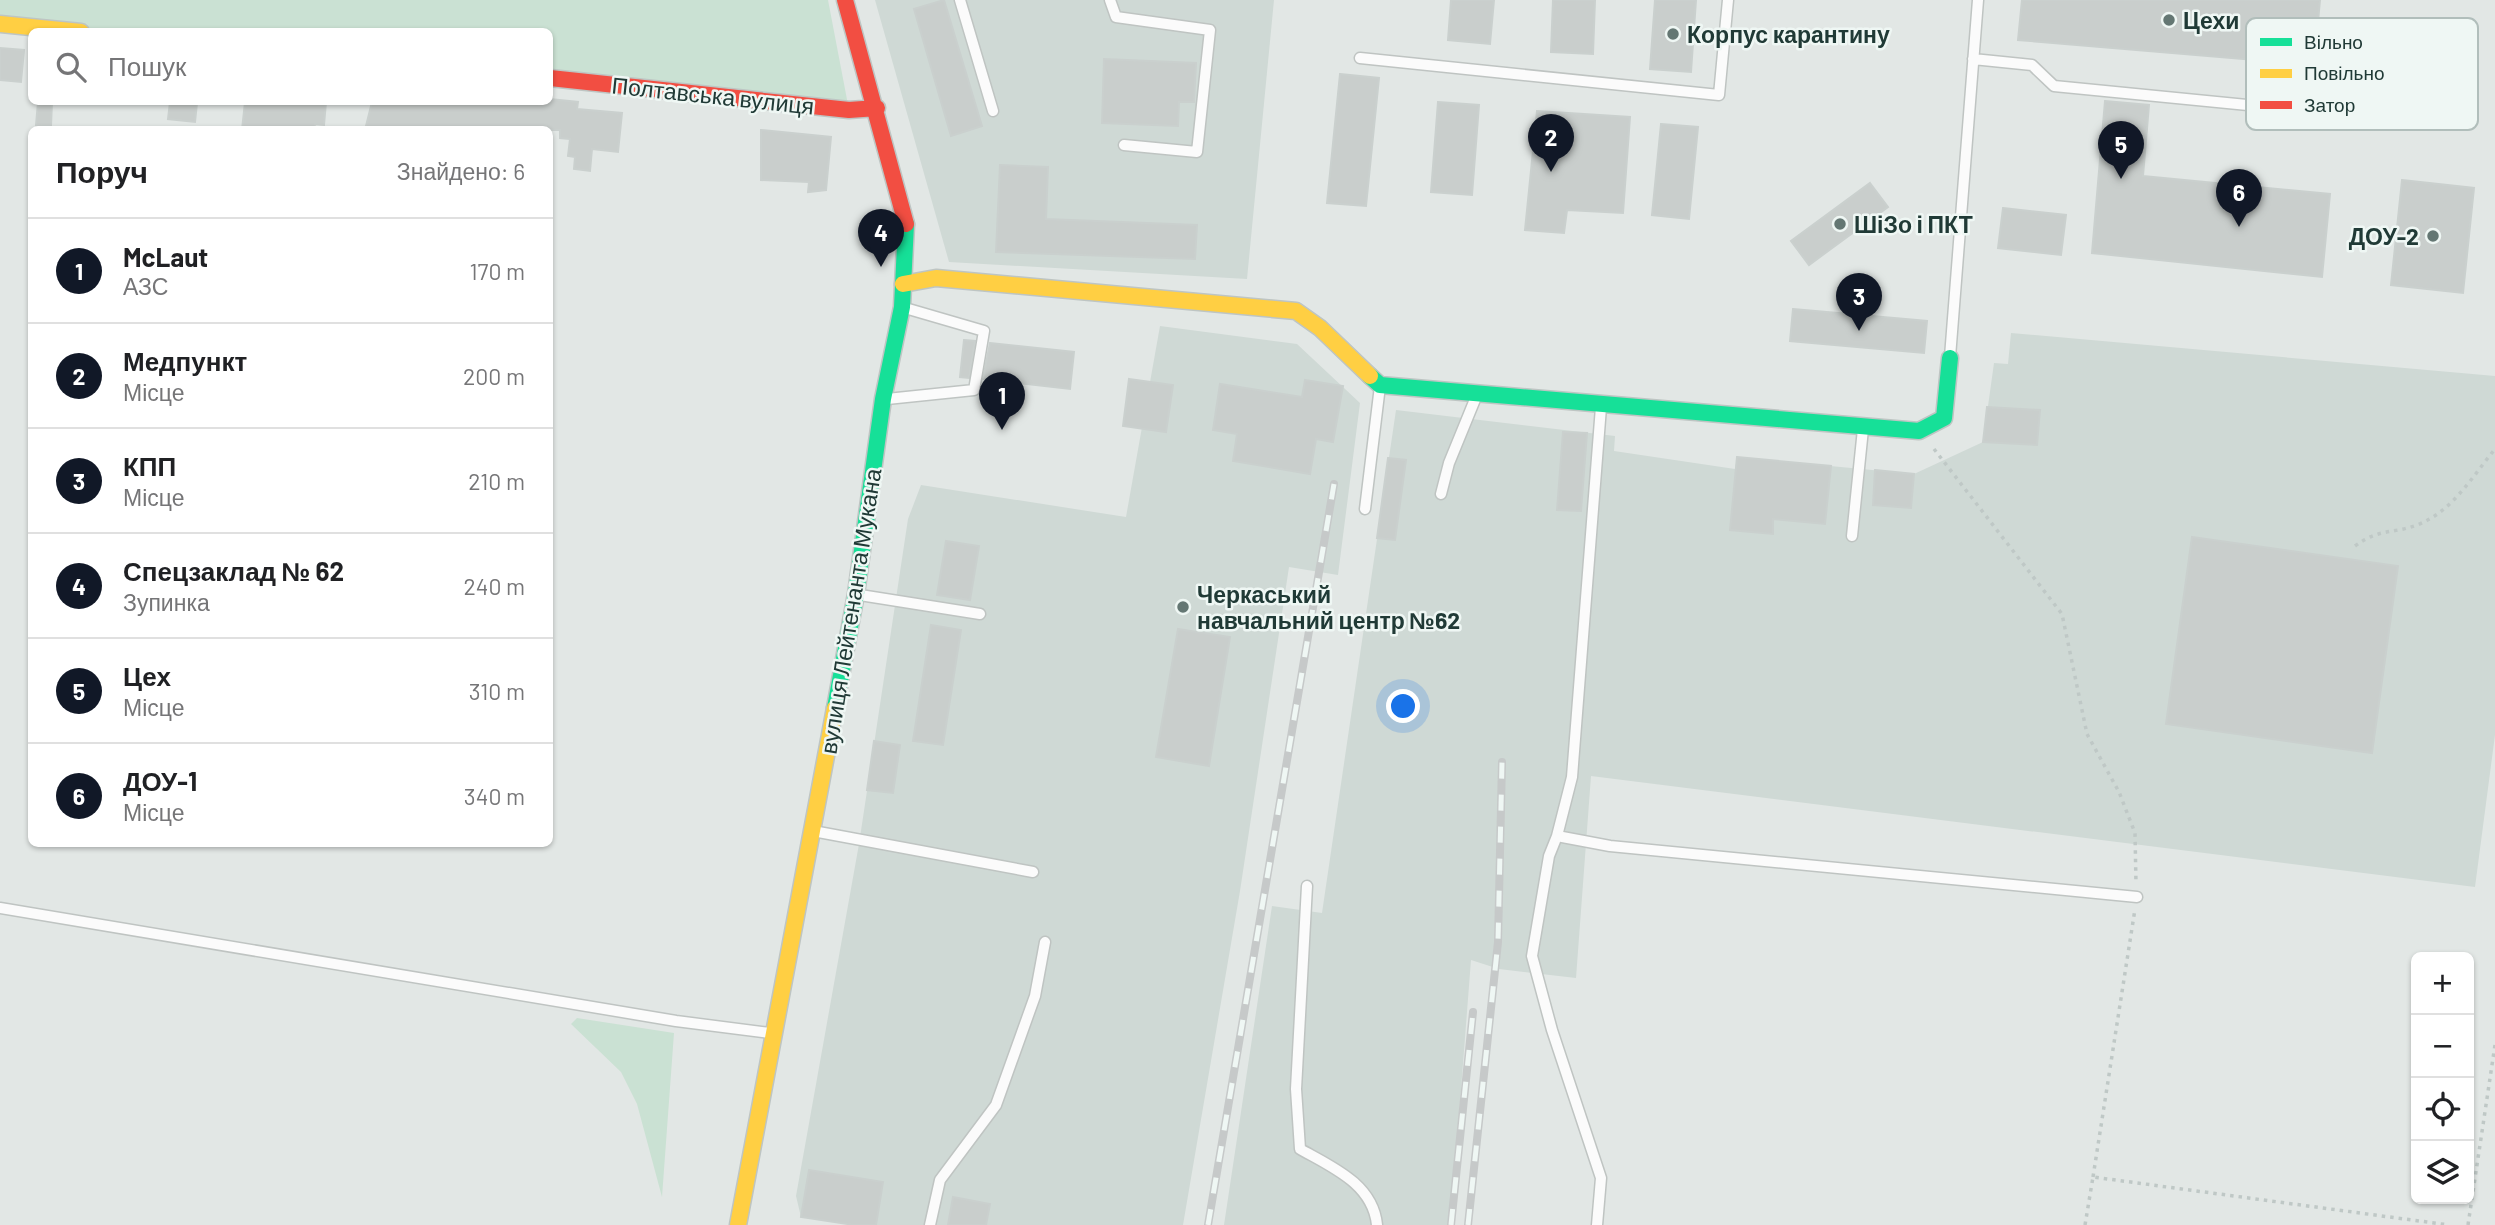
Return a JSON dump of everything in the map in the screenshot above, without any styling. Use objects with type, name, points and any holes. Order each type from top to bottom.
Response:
[{"type":"street","name":"вулиця Лейтенанта Мукана","points":[[738,1225],[856,594],[883,400],[902,307],[906,222],[877,108],[845,0]]},
{"type":"street","points":[[0,24],[40,28]]},
{"type":"street","name":"Полтавська вулиця","points":[[553,78],[849,110],[877,108]]},
{"type":"street","points":[[903,284],[936,278],[1296,311],[1320,328],[1380,385],[1919,431],[1944,418],[1950,358]]},
{"type":"lane","points":[[960,0],[993,111]]},
{"type":"lane","points":[[1110,0],[1116,17],[1210,30],[1197,152],[1124,145]]},
{"type":"lane","points":[[1360,58],[1719,95],[1728,0]]},
{"type":"lane","points":[[1950,358],[1978,0]]},
{"type":"lane","points":[[1973,59],[2032,65],[2054,86],[2246,105]]},
{"type":"lane","points":[[883,400],[974,390],[984,331],[902,307]]},
{"type":"lane","points":[[1364,509],[1380,385]]},
{"type":"lane","points":[[1441,494],[1449,463],[1478,393]]},
{"type":"lane","points":[[1597,1225],[1601,1178],[1552,1030],[1532,956],[1549,856],[1572,777],[1601,403]]},
{"type":"lane","points":[[1852,536],[1864,425]]},
{"type":"lane","points":[[856,594],[980,614]]},
{"type":"lane","points":[[813,831],[1033,872]]},
{"type":"lane","points":[[1557,836],[1610,846],[2137,897]]},
{"type":"lane","points":[[1307,886],[1296,1088],[1300,1149],[1352,1178],[1375,1212],[1377,1225]]},
{"type":"lane","points":[[0,908],[676,1021],[773,1034]]},
{"type":"lane","points":[[930,1225],[940,1180],[996,1105],[1035,996],[1045,942]]},
{"type":"path","points":[[1919,431],[2062,614],[2087,734],[2119,792],[2135,833],[2137,897],[2085,1225]]},
{"type":"path","points":[[2355,546],[2384,530],[2415,526],[2445,510],[2495,449]]},
{"type":"path","points":[[2468,1225],[2495,1045]]},
{"type":"path","points":[[2093,1177],[2449,1225]]},
{"type":"shaded area","points":[[875,0],[1274,0],[1247,279],[949,262]]},
{"type":"shaded area","points":[[1160,326],[1297,344],[1360,403],[1338,575],[1289,567],[1240,891],[1183,1225],[854,1225],[801,1217],[796,1196],[859,844],[908,519],[921,485],[1126,517]]},
{"type":"shaded area","points":[[2011,333],[2495,376],[2495,735],[2475,887],[1591,776],[1576,978],[1499,969],[1471,960],[1453,1193],[1448,1225],[1224,1225],[1272,906],[1322,913],[1396,410],[1615,436],[1614,451],[1735,469],[1737,457],[1914,474],[1983,442],[1994,363],[2008,364]]},
{"type":"green space","points":[[0,0],[828,0],[849,110],[553,78],[553,28],[46,28],[0,24]]},
{"type":"green space","points":[[577,1018],[674,1033],[662,1197],[637,1104],[621,1072],[571,1024]]},
{"type":"building","points":[[944,0],[982,126],[951,136],[914,9]]},
{"type":"building","points":[[1451,0],[1494,0],[1490,44],[1448,40]]},
{"type":"building","points":[[1553,0],[1595,0],[1593,54],[1551,52]]},
{"type":"building","name":"Корпус карантину","points":[[1655,0],[1696,0],[1691,72],[1650,69]]},
{"type":"building","name":"Цехи","points":[[2022,0],[2320,0],[2318,18],[2246,18],[2246,59],[2018,40]]},
{"type":"building","points":[[0,48],[24,50],[21,82],[0,80]]},
{"type":"building","points":[[1104,59],[1196,63],[1194,102],[1179,102],[1178,126],[1102,123]]},
{"type":"building","points":[[1340,74],[1379,78],[1366,206],[1327,203]]},
{"type":"building","points":[[553,99],[578,102],[577,109],[622,113],[618,152],[592,149],[590,171],[574,169],[575,157],[568,156],[570,139],[560,138],[560,130],[553,130],[553,126],[366,126],[371,105],[553,105]]},
{"type":"building","points":[[2105,101],[2149,105],[2143,176],[2330,194],[2322,277],[2092,253]]},
{"type":"building","points":[[1438,102],[1479,105],[1472,195],[1431,192]]},
{"type":"building","points":[[38,105],[52,105],[51,126],[36,125]]},
{"type":"building","points":[[170,105],[197,105],[195,122],[168,119]]},
{"type":"building","points":[[245,105],[326,105],[324,125],[242,126]]},
{"type":"building","points":[[1537,111],[1630,117],[1623,213],[1567,210],[1564,233],[1525,230]]},
{"type":"building","points":[[1661,124],[1698,127],[1689,219],[1652,215]]},
{"type":"building","points":[[761,130],[831,137],[826,190],[808,192],[809,182],[761,180]]},
{"type":"building","points":[[1000,165],[1048,167],[1046,219],[1197,225],[1195,259],[996,252]]},
{"type":"building","name":"ДОУ-2","points":[[2402,180],[2474,188],[2463,293],[2391,285]]},
{"type":"building","name":"ШіЗо і ПКТ","points":[[1870,183],[1888,207],[1809,265],[1791,241]]},
{"type":"building","points":[[2003,208],[2066,215],[2061,255],[1998,248]]},
{"type":"building","points":[[1793,309],[1927,321],[1924,353],[1790,341]]},
{"type":"building","points":[[964,340],[975,341],[969,378],[960,377]]},
{"type":"building","points":[[990,343],[1074,352],[1070,389],[983,379]]},
{"type":"building","points":[[1129,379],[1173,385],[1166,432],[1123,426]]},
{"type":"building","points":[[1305,380],[1343,386],[1333,442],[1316,439],[1310,474],[1233,461],[1237,434],[1213,430],[1220,384],[1302,397]]},
{"type":"building","points":[[1987,407],[2040,410],[2037,445],[1983,442]]},
{"type":"building","points":[[1563,432],[1587,433],[1581,511],[1557,510]]},
{"type":"building","points":[[1737,457],[1831,466],[1825,524],[1773,519],[1773,534],[1730,530]]},
{"type":"building","points":[[1388,458],[1406,460],[1395,540],[1377,538]]},
{"type":"building","points":[[1875,470],[1914,474],[1911,508],[1873,505]]},
{"type":"building","points":[[2192,537],[2398,566],[2372,753],[2166,724]]},
{"type":"building","points":[[946,541],[979,546],[970,600],[937,595]]},
{"type":"building","points":[[931,625],[961,630],[943,745],[913,741]]},
{"type":"building","points":[[1178,629],[1230,637],[1209,766],[1156,757]]},
{"type":"building","points":[[874,741],[900,745],[893,793],[867,790]]},
{"type":"building","points":[[809,1170],[883,1182],[876,1225],[854,1225],[801,1217]]},
{"type":"building","points":[[953,1197],[990,1204],[986,1225],[948,1225]]},
{"type":"railway","points":[[1208,1225],[1334,484]]},
{"type":"railway","points":[[1468,1225],[1498,942],[1502,762]]},
{"type":"railway","points":[[1451,1225],[1473,1012]]},
{"type":"traffic: fast","points":[[835,708],[856,594],[883,399],[902,307],[906,224]]},
{"type":"traffic: fast","points":[[1370,376],[1380,385],[1919,431],[1944,418],[1950,358]]},
{"type":"traffic: slow","points":[[0,24],[40,28]]},
{"type":"traffic: slow","points":[[903,284],[936,278],[1296,311],[1320,328],[1370,376]]},
{"type":"traffic: slow","points":[[738,1225],[835,708]]},
{"type":"traffic: jam","points":[[845,0],[906,224]]},
{"type":"traffic: jam","points":[[553,78],[849,110],[877,108]]},
{"type":"place","name":"Цехи","points":[[2169,20]]},
{"type":"place","name":"Корпус карантину","points":[[1673,34]]},
{"type":"place","name":"Медпункт","points":[[1551,172]]},
{"type":"place","name":"Цех","points":[[2121,179]]},
{"type":"place","name":"ШіЗо і ПКТ","points":[[1840,224]]},
{"type":"place","name":"ДОУ-1","points":[[2239,227]]},
{"type":"place","name":"ДОУ-2","points":[[2433,236]]},
{"type":"place","name":"Спецзаклад № 62","points":[[881,267]]},
{"type":"place","name":"КПП","points":[[1859,331]]},
{"type":"place","name":"McLaut","points":[[1002,430]]},
{"type":"place","name":"Черкаський навчальний центр №62","points":[[1183,607]]}]
